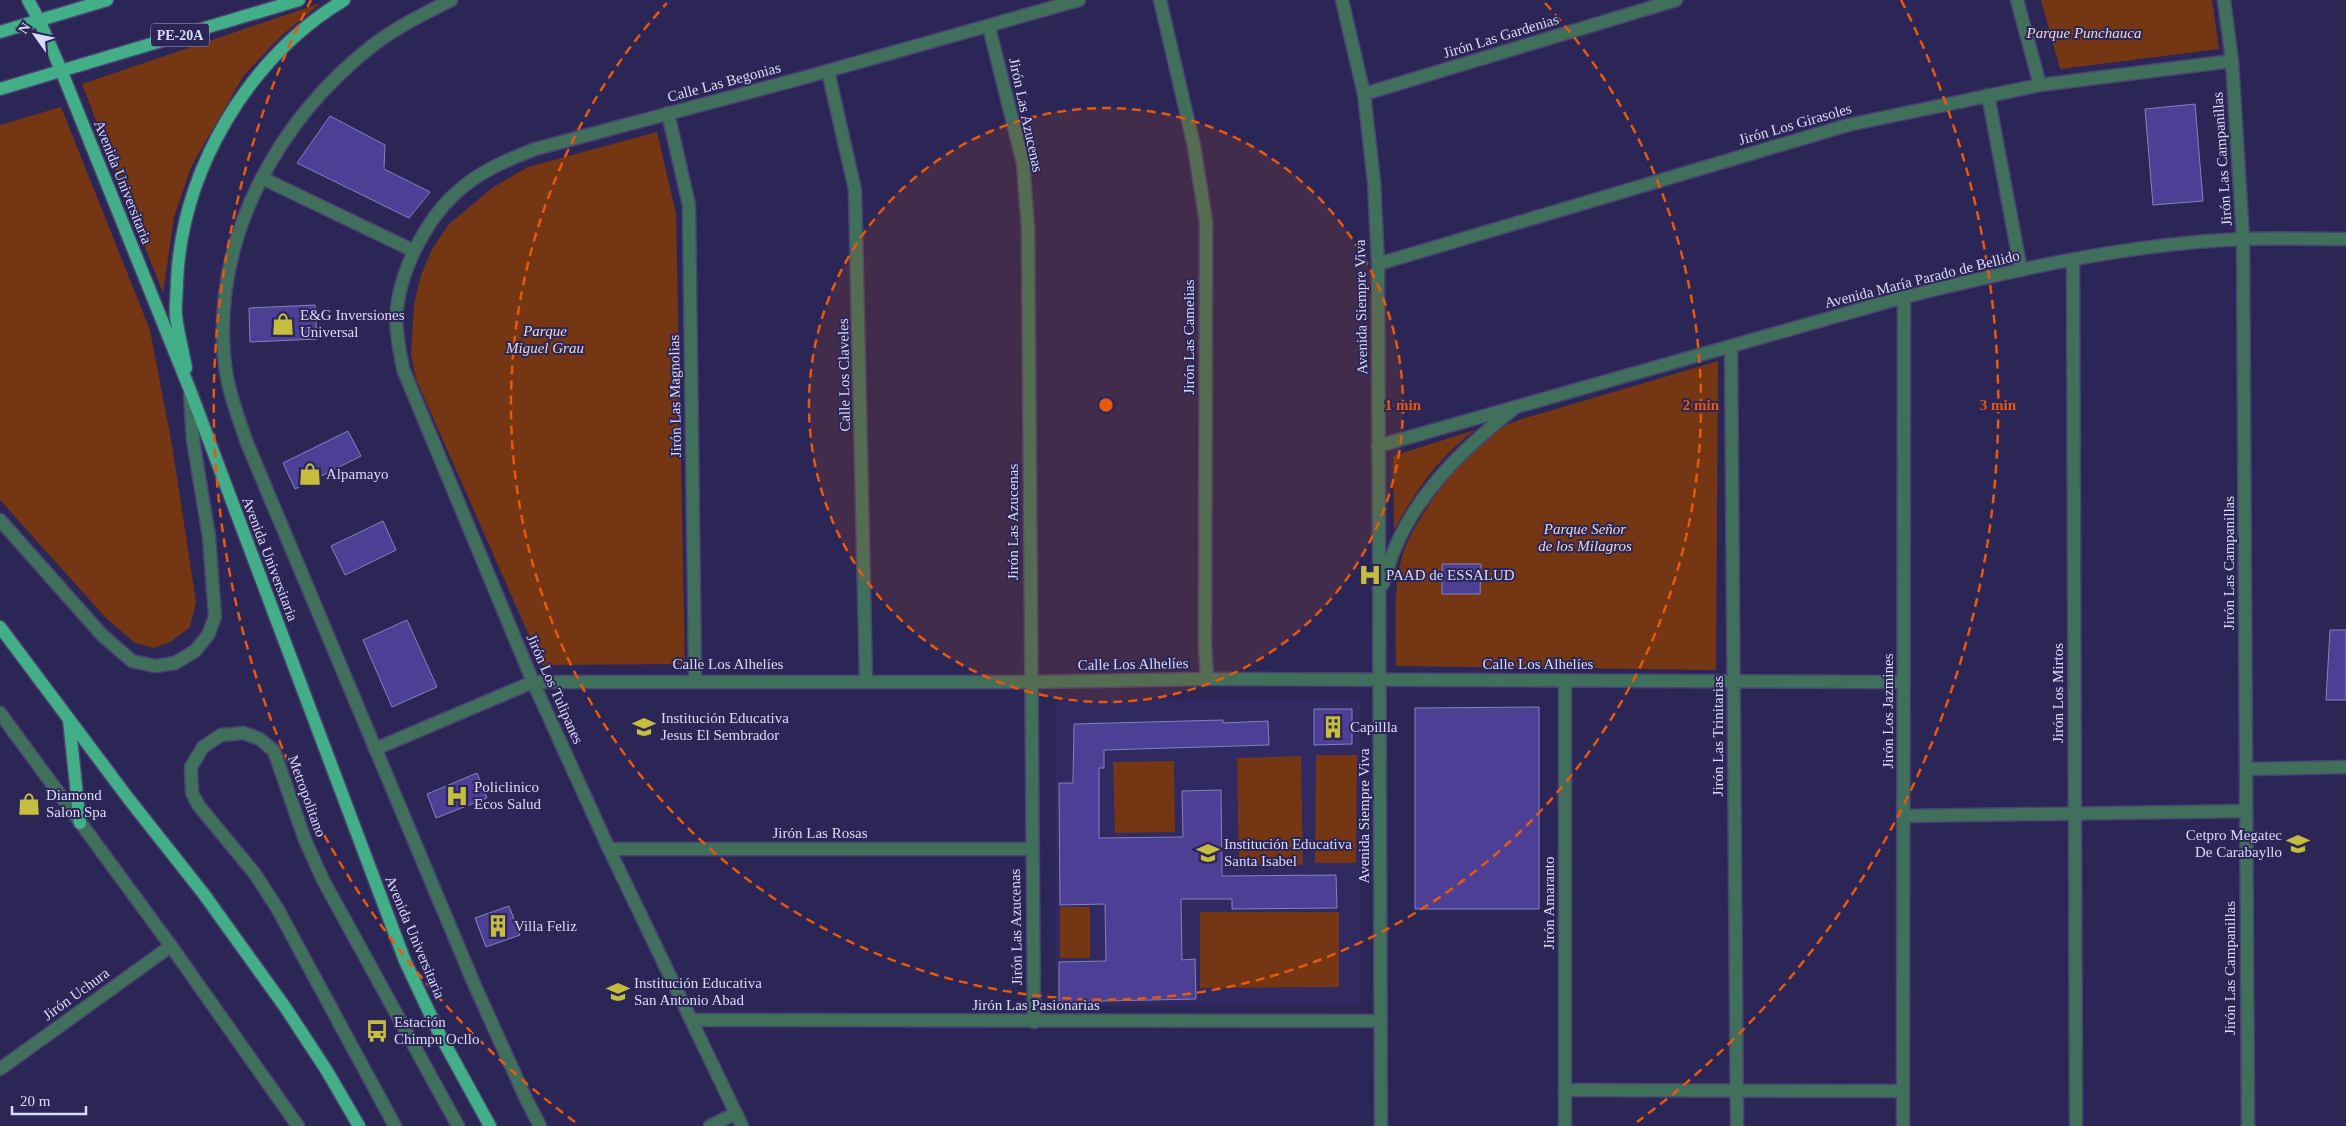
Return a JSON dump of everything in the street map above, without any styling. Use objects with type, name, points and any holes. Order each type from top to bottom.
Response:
[{"type":"main road","name":"Avenida Universitaria","points":[[28,0],[61,70],[190,390],[405,961],[440,1034],[490,1126]]},
{"type":"main road","points":[[0,32],[107,0]]},
{"type":"main road","name":"PE-20A","points":[[0,89],[299,0]]},
{"type":"main road","points":[[190,390],[176,314],[181,243],[188,211],[199,179],[212,147],[230,114],[252,84],[276,56],[305,30],[344,0]]},
{"type":"main road","points":[[0,627],[69,720],[203,892],[279,999],[327,1071],[359,1126]]},
{"type":"main road","points":[[69,720],[80,823]]},
{"type":"street","name":"Avenida Universitaria","points":[[451,0],[410,21],[373,45],[340,74],[286,138],[262,178],[240,228],[226,282],[223,331],[224,356],[229,390],[246,443],[475,986],[540,1126]]},
{"type":"street","name":"Calle Las Begonias","points":[[414,252],[441,210],[463,186],[496,164],[535,149],[989,27],[1079,0]]},
{"type":"street","name":"Jirón Las Camelias","points":[[1160,0],[1194,146],[1206,222],[1205,647],[1207,679]]},
{"type":"street","name":"Avenida Siempre Viva","points":[[1342,0],[1364,94],[1374,182],[1378,264],[1381,1126]]},
{"type":"street","name":"Jirón Las Gardenias","points":[[1364,94],[1676,0]]},
{"type":"street","points":[[2017,0],[2040,84]]},
{"type":"street","name":"Jirón Las Campanillas","points":[[2224,0],[2232,61],[2243,239],[2248,1126]]},
{"type":"street","name":"Jirón Las Azucenas","points":[[989,27],[1023,163],[1028,228],[1034,1022]]},
{"type":"street","name":"Jirón Los Girasoles","points":[[1378,264],[1848,125],[2040,84],[2232,61]]},
{"type":"street","name":"Calle Los Claveles","points":[[828,71],[855,190],[866,680]]},
{"type":"street","points":[[1988,95],[2021,270]]},
{"type":"street","name":"Jirón Las Magnolias","points":[[668,113],[689,205],[695,680]]},
{"type":"street","points":[[262,178],[414,252]]},
{"type":"street","name":"Avenida María Parado de Bellido","points":[[1378,446],[1904,297],[2021,270],[2157,247],[2243,239],[2346,239]]},
{"type":"street","name":"Jirón Los Tulipanes","points":[[414,252],[398,301],[396,330],[403,369],[533,682],[609,849],[742,1126]]},
{"type":"street","name":"Jirón Los Mirtos","points":[[2073,260],[2076,1126]]},
{"type":"street","name":"Jirón Los Jazmines","points":[[1903,1126],[1904,297]]},
{"type":"street","name":"Jirón Las Trinitarias","points":[[1731,346],[1737,1126]]},
{"type":"street","points":[[0,520],[102,635],[132,661],[155,666],[175,662],[195,651],[208,635],[215,617],[209,538],[193,440],[190,390]]},
{"type":"street","name":"Avenida María Parado de Bellido","points":[[1380,594],[1395,547],[1411,516],[1427,493],[1448,466],[1462,452],[1516,407]]},
{"type":"street","name":"Calle Los Alhelíes","points":[[375,748],[533,682],[695,680],[1030,682],[1207,679],[1904,682]]},
{"type":"street","name":"Jirón Amaranto","points":[[1565,681],[1565,1126]]},
{"type":"street","points":[[0,712],[171,946],[295,1125]]},
{"type":"street","name":"Metropolitano","points":[[395,1126],[277,908],[255,874],[199,806],[192,793],[191,767],[203,747],[221,735],[244,733],[260,739],[274,751],[305,840],[323,880],[458,1126]]},
{"type":"street","points":[[2246,769],[2346,767]]},
{"type":"street","points":[[1904,816],[2246,811]]},
{"type":"street","name":"Jirón Las Rosas","points":[[609,849],[1032,849]]},
{"type":"street","name":"Jirón Uchura","points":[[1,1065],[171,946]]},
{"type":"street","name":"Jirón Las Pasionarias","points":[[691,1020],[1034,1022],[1381,1021]]},
{"type":"street","points":[[1565,1090],[1903,1091]]},
{"type":"street","points":[[710,1126],[736,1113]]},
{"type":"shaded area","name":"Institución Educativa Santa Isabel","points":[[1360,700],[1360,1005],[1056,1006],[1056,701]]},
{"type":"green space","name":"Parque Punchauca","points":[[2041,0],[2212,0],[2219,49],[2060,69]]},
{"type":"green space","points":[[321,3],[281,36],[244,75],[192,165],[174,217],[163,293],[82,84]]},
{"type":"green space","points":[[61,107],[150,330],[172,445],[196,602],[190,627],[170,642],[154,648],[135,643],[106,618],[0,500],[0,125]]},
{"type":"green space","name":"Parque Miguel Grau","points":[[657,132],[676,214],[685,664],[542,665],[416,379],[411,354],[414,305],[421,275],[432,249],[449,224],[492,188],[528,167]]},
{"type":"green space","name":"Parque Señor de los Milagros","points":[[1718,361],[1716,670],[1396,666],[1395,613],[1398,573],[1407,543],[1430,503],[1445,482],[1479,446],[1495,432],[1519,420]]},
{"type":"green space","points":[[1475,430],[1439,463],[1419,488],[1394,530],[1393,456]]},
{"type":"green space","points":[[1316,755],[1357,755],[1356,863],[1315,863]]},
{"type":"green space","points":[[1301,756],[1303,865],[1239,866],[1237,758]]},
{"type":"green space","points":[[1174,761],[1175,832],[1115,833],[1113,762]]},
{"type":"green space","points":[[1060,907],[1090,907],[1090,958],[1060,958]]},
{"type":"green space","points":[[1200,912],[1339,912],[1339,987],[1200,988]]},
{"type":"building","points":[[2195,104],[2203,201],[2153,205],[2145,109]]},
{"type":"building","points":[[330,116],[385,145],[384,169],[430,192],[409,218],[297,163]]},
{"type":"building","name":"E&G Inversiones Universal","points":[[315,305],[317,339],[250,342],[249,308]]},
{"type":"building","points":[[348,431],[361,456],[295,489],[283,463]]},
{"type":"building","points":[[383,521],[396,550],[345,575],[331,546]]},
{"type":"building","points":[[1442,564],[1481,564],[1480,594],[1442,594]]},
{"type":"building","points":[[407,620],[437,687],[392,707],[363,640]]},
{"type":"building","points":[[2330,630],[2346,630],[2346,700],[2326,700]]},
{"type":"building","points":[[1539,707],[1539,909],[1415,909],[1415,708]]},
{"type":"building","name":"Capillla","points":[[1314,709],[1352,709],[1352,744],[1314,745]]},
{"type":"building","points":[[1223,720],[1223,723],[1268,721],[1269,745],[1104,750],[1104,768],[1099,768],[1099,838],[1183,837],[1182,791],[1221,790],[1222,876],[1336,875],[1337,908],[1232,909],[1232,899],[1181,899],[1182,960],[1195,959],[1196,999],[1059,1002],[1059,962],[1106,961],[1105,904],[1060,905],[1059,783],[1073,783],[1074,724]]},
{"type":"building","name":"Policlinico Ecos Salud","points":[[477,773],[487,798],[436,818],[427,794]]},
{"type":"building","name":"Villa Feliz","points":[[509,906],[520,935],[486,947],[475,918]]},
{"type":"place","name":"E&G Inversiones Universal","points":[[283,324]]},
{"type":"place","name":"Alpamayo","points":[[310,474]]},
{"type":"place","name":"PAAD de ESSALUD","points":[[1370,575]]},
{"type":"place","name":"Institución Educativa Jesus El Sembrador","points":[[644,727]]},
{"type":"place","name":"Capillla","points":[[1333,727]]},
{"type":"place","name":"Policlinico Ecos Salud","points":[[457,796]]},
{"type":"place","name":"Diamond Salon Spa","points":[[29,804]]},
{"type":"place","name":"Cetpro Megatec De Carabayllo","points":[[2298,844]]},
{"type":"place","name":"Institución Educativa Santa Isabel","points":[[1208,853]]},
{"type":"place","name":"Villa Feliz","points":[[498,926]]},
{"type":"place","name":"Institución Educativa San Antonio Abad","points":[[618,992]]},
{"type":"place","name":"Estación Chimpu Ocllo","points":[[377,1031]]}]
